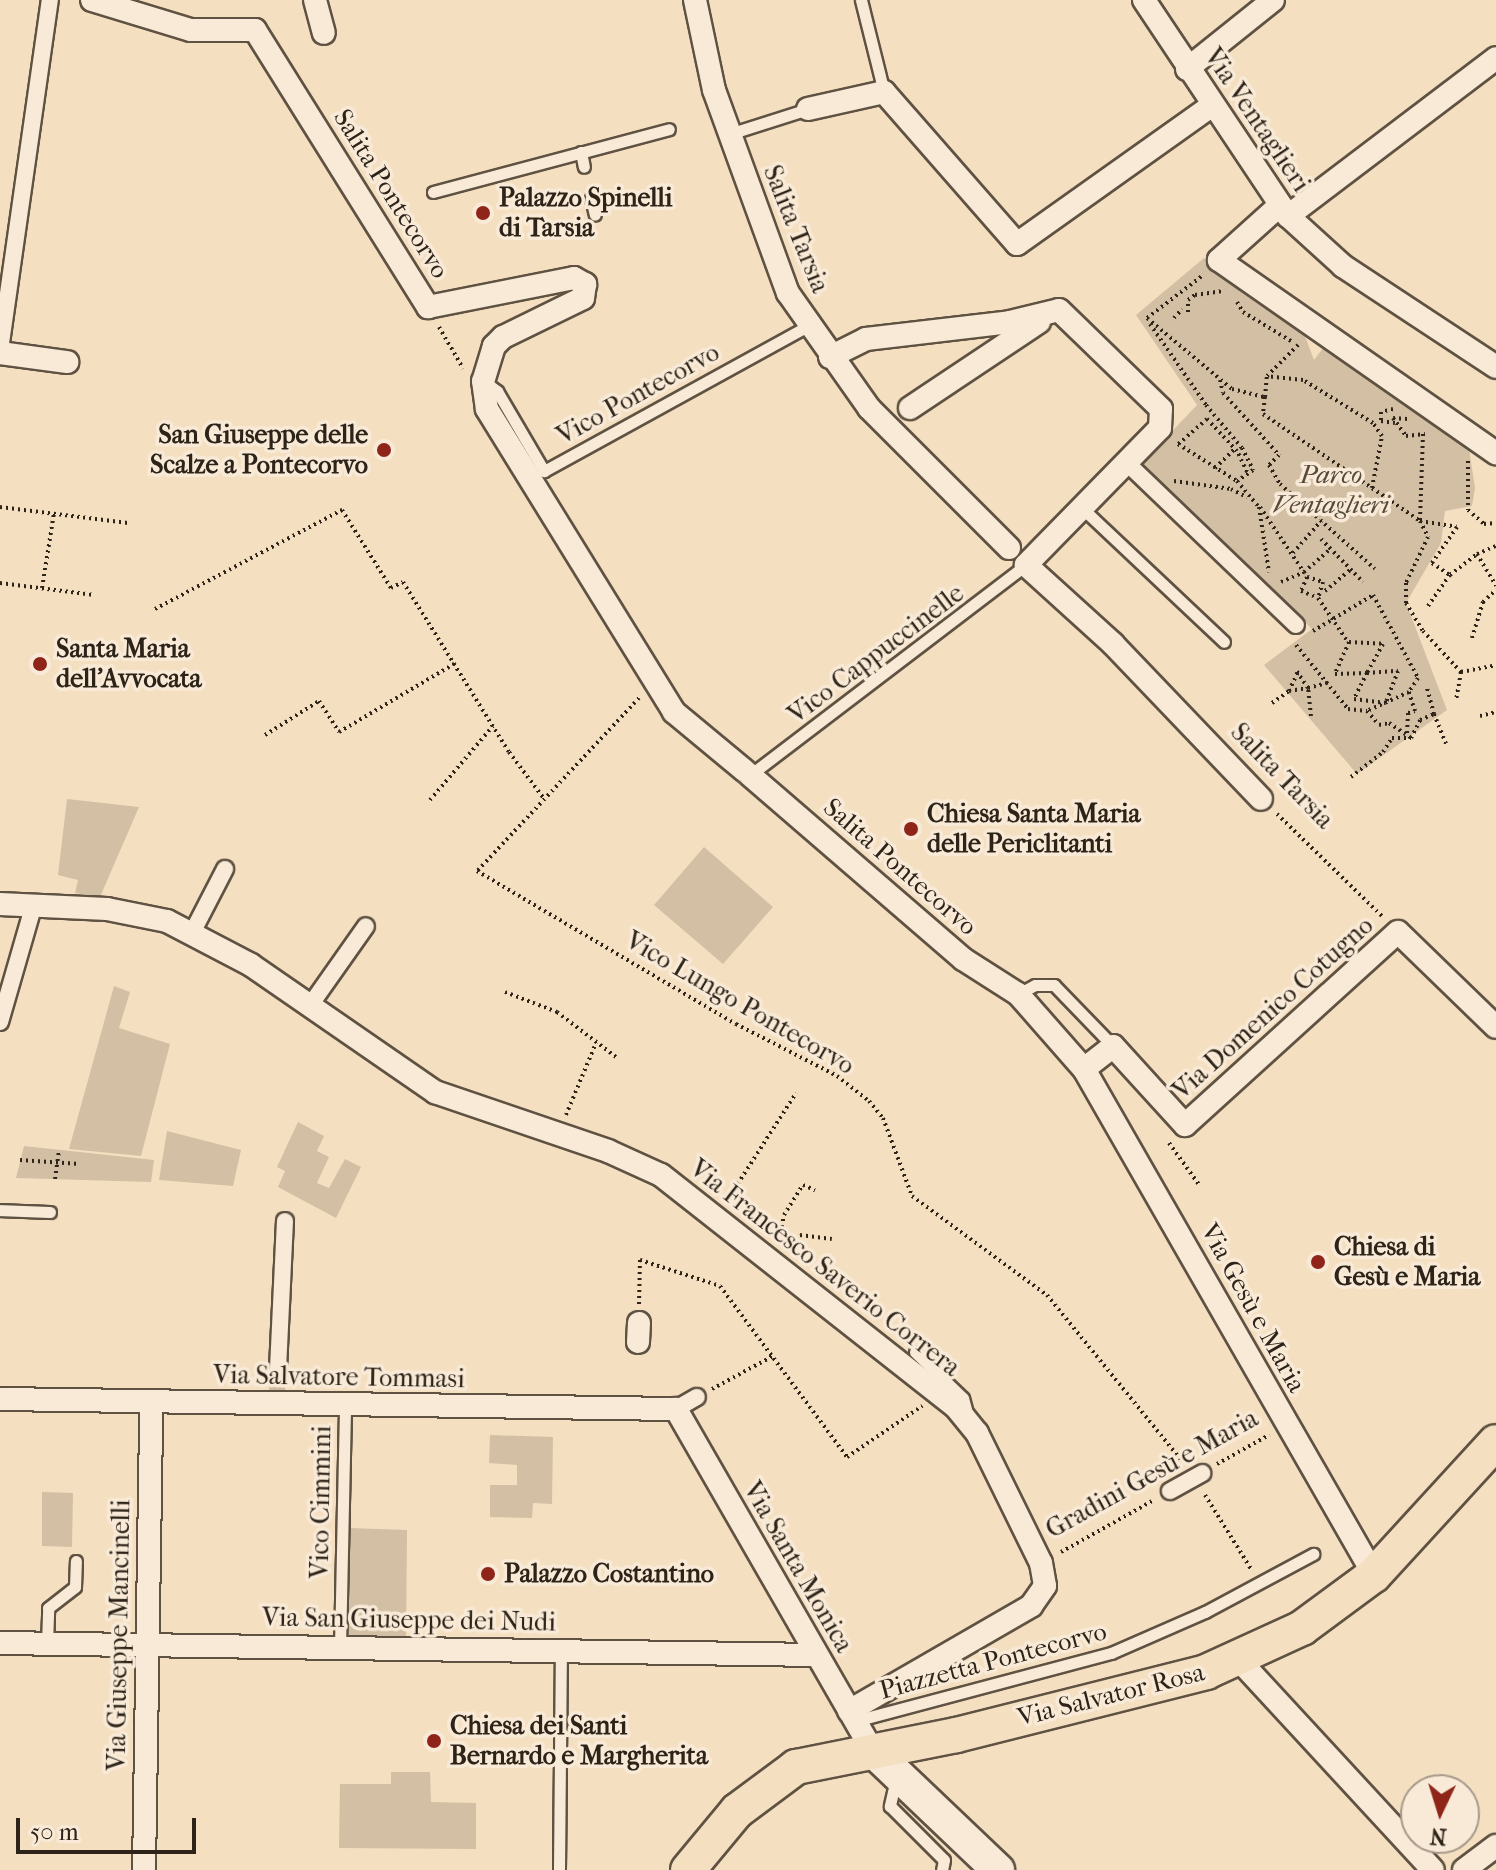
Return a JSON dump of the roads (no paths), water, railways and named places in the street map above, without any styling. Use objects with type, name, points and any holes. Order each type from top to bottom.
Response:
[{"type":"main road","name":"Via Salvator Rosa","points":[[688,1870],[737,1811],[783,1775],[809,1763],[885,1763],[956,1735],[1240,1661],[1302,1628],[1374,1575],[1496,1442]]},
{"type":"main road","points":[[885,1763],[998,1870]]},
{"type":"street","points":[[50,0],[0,352],[67,362]]},
{"type":"street","name":"Salita Pontecorvo","points":[[92,0],[191,30],[255,30],[375,208],[428,307],[574,278],[585,284],[583,298],[503,337],[473,375],[487,409],[655,682],[680,720],[748,773],[963,959],[1018,994],[1084,1069]]},
{"type":"street","points":[[315,0],[324,33]]},
{"type":"street","name":"Salita Tarsia","points":[[695,0],[720,122],[771,258],[808,326],[830,357],[897,417],[1009,548]]},
{"type":"street","name":"Via Ventaglieri","points":[[1144,0],[1283,211],[1343,266],[1496,367]]},
{"type":"street","points":[[1187,69],[1273,0]]},
{"type":"street","points":[[1496,58],[1219,260],[1496,453]]},
{"type":"street","points":[[808,109],[884,92],[1017,244],[1211,106]]},
{"type":"street","points":[[897,417],[1055,311]]},
{"type":"street","points":[[830,357],[866,339],[1010,322],[1055,311],[1065,313],[1163,413],[1160,428],[1026,565]]},
{"type":"street","points":[[1127,463],[1296,625]]},
{"type":"street","name":"Salita Tarsia","points":[[1026,565],[1124,655],[1261,799]]},
{"type":"street","points":[[192,933],[225,869]]},
{"type":"street","name":"Via Francesco Saverio Correra","points":[[0,904],[138,913],[192,933],[311,1004],[435,1092],[634,1161],[717,1215],[940,1394],[969,1421],[1048,1559],[1045,1586],[1031,1606],[852,1716]]},
{"type":"street","points":[[0,1022],[33,908]]},
{"type":"street","points":[[311,1004],[366,926]]},
{"type":"street","name":"Via Domenico Cotugno","points":[[1113,1046],[1185,1125],[1398,932],[1496,1027]]},
{"type":"street","points":[[1084,1069],[1113,1046]]},
{"type":"street","name":"Via Gesù e Maria","points":[[1084,1069],[1090,1087],[1139,1159],[1280,1429],[1374,1575]]},
{"type":"street","points":[[278,1369],[285,1221]]},
{"type":"street","points":[[676,1409],[697,1397]]},
{"type":"street","name":"Via Salvatore Tommasi","points":[[0,1399],[151,1402],[277,1399],[345,1406],[676,1409]]},
{"type":"street","name":"Via Giuseppe Mancinelli","points":[[144,1870],[151,1402]]},
{"type":"street","name":"Via Santa Monica","points":[[676,1409],[852,1716],[885,1763]]},
{"type":"street","name":"Gradini Gesù e Maria","points":[[1170,1491],[1198,1475]]},
{"type":"street","name":"Via San Giuseppe dei Nudi","points":[[0,1643],[816,1655]]},
{"type":"street","points":[[1240,1661],[1433,1870]]},
{"type":"street","points":[[1464,1870],[1496,1846]]},
{"type":"lane","points":[[861,0],[884,92]]},
{"type":"lane","points":[[720,122],[808,109]]},
{"type":"lane","points":[[433,192],[669,129]]},
{"type":"lane","points":[[581,152],[584,167]]},
{"type":"lane","points":[[591,198],[595,215]]},
{"type":"lane","name":"Vico Pontecorvo","points":[[473,375],[497,391],[544,471],[808,326]]},
{"type":"lane","points":[[1082,508],[1224,642]]},
{"type":"lane","name":"Vico Cappuccinelle","points":[[748,773],[1026,565]]},
{"type":"lane","points":[[1018,994],[1035,985],[1054,985],[1067,993],[1113,1046]]},
{"type":"lane","points":[[0,1210],[50,1212]]},
{"type":"lane","points":[[915,1352],[963,1398],[969,1421]]},
{"type":"lane","name":"Vico Cimmini","points":[[340,1647],[345,1406]]},
{"type":"lane","name":"Piazzetta Pontecorvo","points":[[852,1716],[1111,1653],[1260,1583],[1313,1554]]},
{"type":"lane","points":[[47,1644],[48,1608],[75,1587],[76,1561]]},
{"type":"lane","points":[[559,1870],[561,1650]]},
{"type":"lane","points":[[885,1763],[890,1806],[944,1860],[942,1870]]},
{"type":"tunnel","points":[[277,1394],[278,1369]]},
{"type":"place","name":"Palazzo Spinelli di Tarsia","points":[[483,213]]},
{"type":"place","name":"San Giuseppe delle Scalze a Pontecorvo","points":[[384,450]]},
{"type":"place","name":"Santa Maria dell'Avvocata","points":[[40,664]]},
{"type":"place","name":"Chiesa Santa Maria delle Periclitanti","points":[[911,829]]},
{"type":"place","name":"Chiesa di Gesù e Maria","points":[[1318,1262]]},
{"type":"place","name":"Palazzo Costantino","points":[[488,1574]]},
{"type":"place","name":"Chiesa dei Santi Bernardo e Margherita","points":[[434,1741]]},
{"type":"park label","name":"Parco Ventaglieri","points":[[1331,490]]}]
